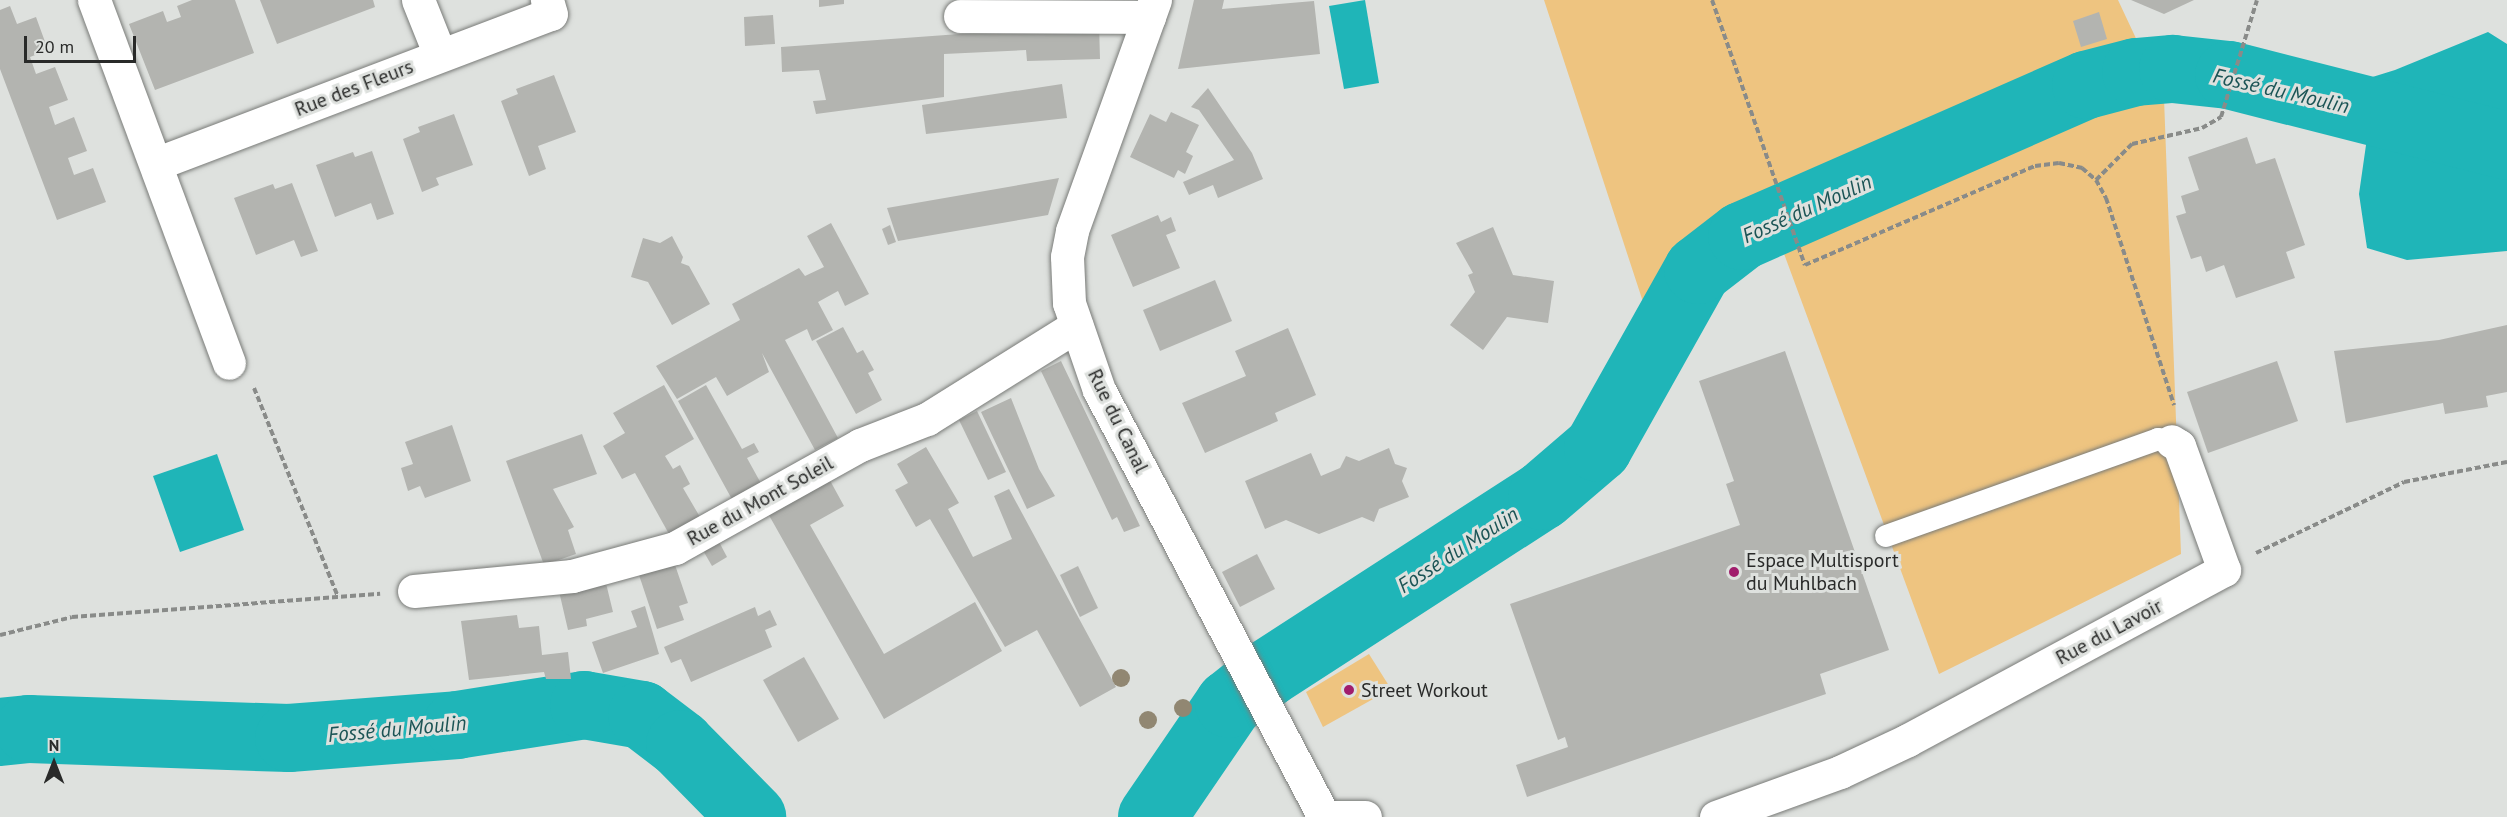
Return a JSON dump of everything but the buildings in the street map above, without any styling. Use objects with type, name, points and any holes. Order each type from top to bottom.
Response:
[{"type":"street","points":[[94,0],[158,163],[230,363]]},
{"type":"street","points":[[418,0],[440,56]]},
{"type":"street","name":"Rue des Fleurs","points":[[158,163],[440,56],[549,7]]},
{"type":"street","points":[[960,16],[1152,8]]},
{"type":"street","name":"Rue du Canal","points":[[1152,8],[1072,231],[1067,286],[1076,326],[1099,390],[1324,817]]},
{"type":"street","name":"Rue du Mont Soleil","points":[[414,591],[573,576],[675,548],[860,445],[927,419],[1076,326]]},
{"type":"street","points":[[2171,441],[2179,446],[2224,570]]},
{"type":"street","name":"Rue du Lavoir","points":[[1716,817],[1840,772],[1908,740],[2224,570]]},
{"type":"street","points":[[1332,817],[1344,813],[1365,817]]},
{"type":"lane","points":[[1886,536],[2158,440],[2171,441]]},
{"type":"path","points":[[1712,0],[1805,265],[2035,166],[2059,164],[2082,168],[2096,180],[2106,198],[2176,409],[2171,441]]},
{"type":"path","points":[[2096,180],[2132,144],[2202,128],[2221,117],[2257,0]]},
{"type":"path","points":[[230,363],[249,375],[338,597]]},
{"type":"path","points":[[2224,570],[2404,482],[2507,462]]},
{"type":"path","points":[[0,635],[72,617],[414,591]]},
{"type":"shaded area","points":[[1544,0],[2118,0],[2164,98],[2181,554],[1939,674],[1783,251],[1644,305]]},
{"type":"shaded area","name":"Street Workout","points":[[1369,654],[1391,689],[1323,727],[1306,692]]},
{"type":"water","points":[[1365,0],[1379,83],[1344,89],[1329,6]]},
{"type":"water","points":[[2488,32],[2507,44],[2507,251],[2407,260],[2367,248],[2359,194],[2368,131],[2308,97],[2395,70]]},
{"type":"water","points":[[217,454],[244,530],[180,552],[153,476]]},
{"type":"waterway","name":"Fossé du Moulin","points":[[1152,817],[1229,704],[1268,673],[1542,496],[1598,448],[1698,270],[1742,236],[2086,85],[2136,72],[2173,69],[2229,75],[2507,146]]},
{"type":"waterway","name":"Fossé du Moulin","points":[[0,732],[29,729],[289,738],[457,725],[584,705],[642,715],[680,744],[752,817]]},
{"type":"place","name":"Espace Multisport du Muhlbach","points":[[1734,572]]},
{"type":"place","name":"Street Workout","points":[[1349,690]]}]
